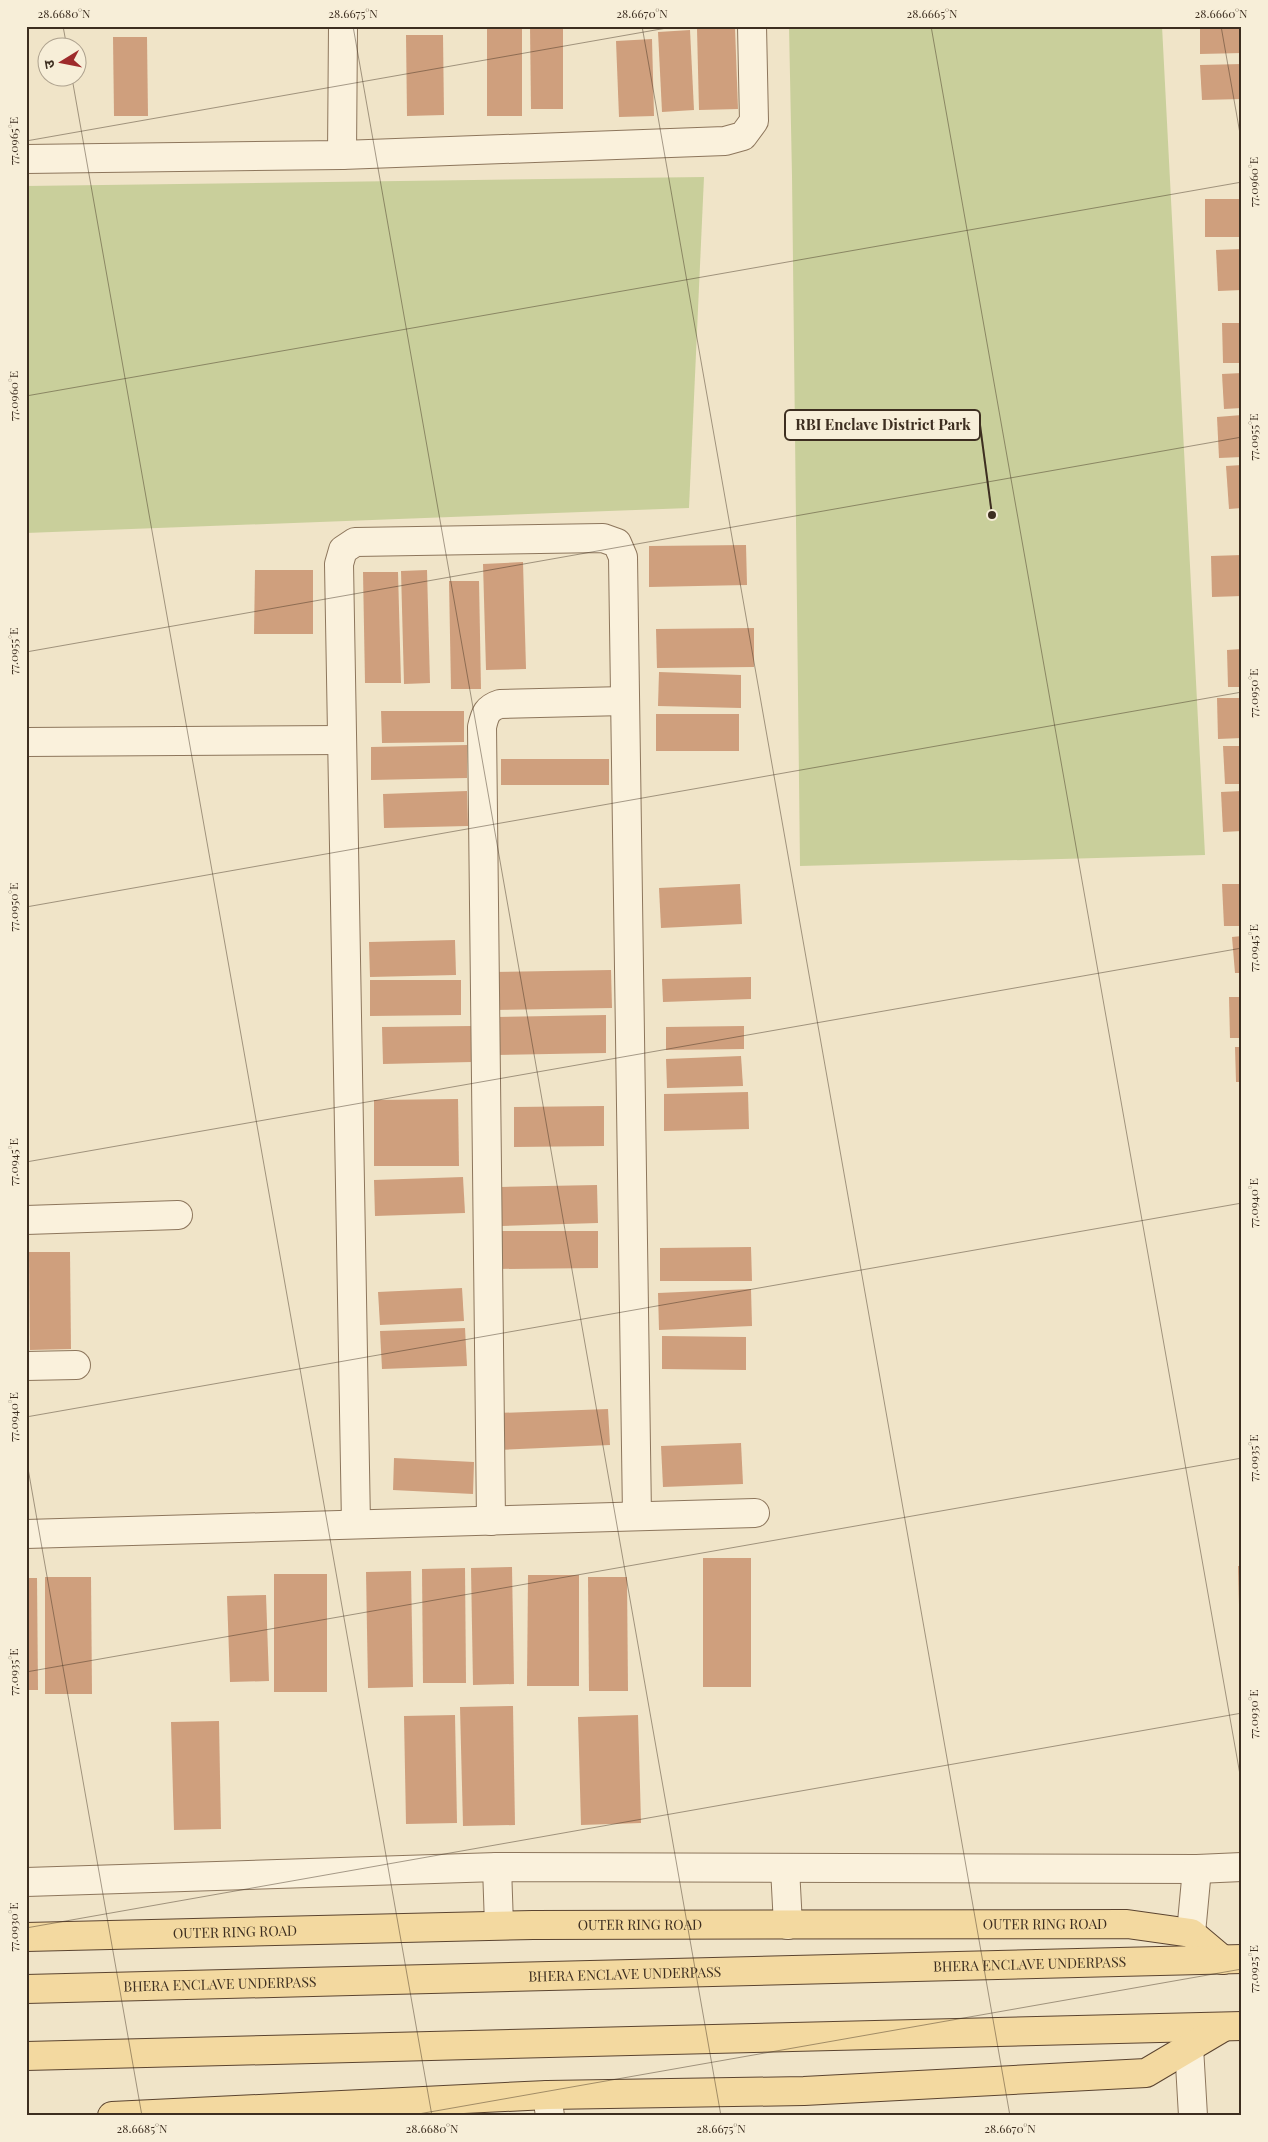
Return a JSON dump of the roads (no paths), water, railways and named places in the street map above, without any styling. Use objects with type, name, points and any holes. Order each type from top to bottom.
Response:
[{"type":"main road","name":"OUTER RING ROAD","points":[[26,1937],[499,1926],[1127,1924],[1191,1932]]},
{"type":"main road","points":[[1191,1932],[1232,1959]]},
{"type":"main road","name":"BHERA ENCLAVE UNDERPASS","points":[[26,1989],[1232,1959]]},
{"type":"main road","points":[[112,2116],[549,2105],[1146,2073],[1189,2047],[1232,2027]]},
{"type":"main road","points":[[26,2056],[1232,2027]]},
{"type":"street","points":[[342,155],[343,26]]},
{"type":"street","points":[[26,158],[342,155],[725,142],[743,136],[754,122],[752,26]]},
{"type":"street","points":[[356,1524],[339,564],[342,550],[355,542],[603,538],[617,543],[623,557],[637,1516]]},
{"type":"street","points":[[491,1520],[482,727],[485,714],[491,706],[500,704],[625,701]]},
{"type":"street","points":[[26,742],[341,740]]},
{"type":"street","points":[[26,1220],[178,1216]]},
{"type":"street","points":[[26,1366],[76,1364]]},
{"type":"street","points":[[26,1534],[755,1513]]},
{"type":"street","points":[[26,1882],[497,1867],[1197,1869],[1242,1867]]},
{"type":"street","points":[[497,1867],[499,1926]]},
{"type":"street","points":[[785,1868],[788,1925]]},
{"type":"street","points":[[1191,1932],[1197,1869]]},
{"type":"street","points":[[1189,2047],[1193,2116]]},
{"type":"place","name":"RBI Enclave District Park","points":[[992,515]]}]
